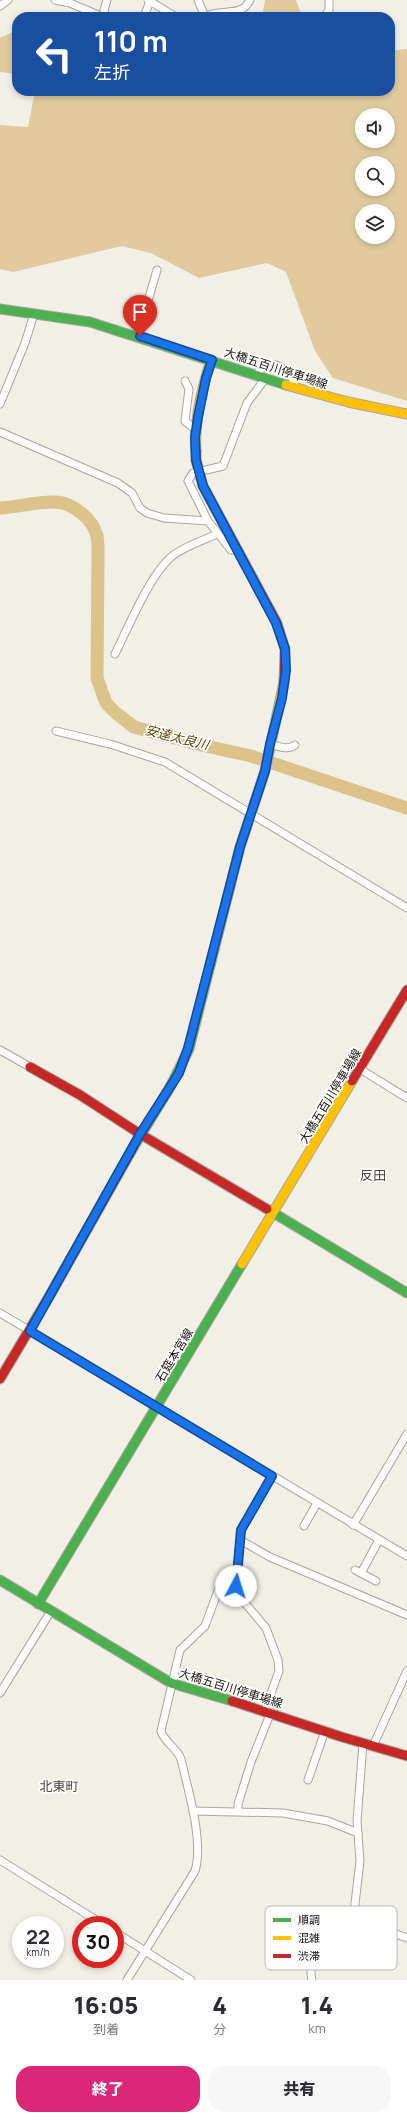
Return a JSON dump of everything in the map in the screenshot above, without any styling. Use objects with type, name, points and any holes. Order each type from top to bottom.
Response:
[{"type":"main road","name":"大橋五百川停車場線","points":[[0,309],[89,322],[138,335],[255,376],[296,388],[355,405],[407,414]]},
{"type":"main road","points":[[0,1379],[30,1331],[140,1134],[179,1073],[188,1048],[250,815],[265,771],[284,686],[285,649],[276,623],[238,549],[203,486],[196,460],[196,430],[206,378],[212,360]]},
{"type":"main road","name":"大橋五百川停車場線","points":[[273,1213],[407,990]]},
{"type":"main road","points":[[30,1068],[80,1095],[140,1134],[407,1293]]},
{"type":"main road","name":"石筵本宮線","points":[[38,1604],[273,1213]]},
{"type":"main road","points":[[0,1580],[38,1604]]},
{"type":"main road","name":"大橋五百川停車場線","points":[[38,1604],[171,1683],[268,1711],[325,1731],[407,1756]]},
{"type":"street","points":[[0,6],[8,0]]},
{"type":"street","points":[[55,0],[70,3],[92,12]]},
{"type":"street","points":[[104,12],[107,0]]},
{"type":"street","points":[[145,12],[149,0],[168,12]]},
{"type":"street","points":[[198,0],[202,12]]},
{"type":"street","points":[[246,12],[250,0]]},
{"type":"street","points":[[328,12],[329,0]]},
{"type":"street","points":[[138,335],[158,270]]},
{"type":"street","points":[[0,404],[25,343],[34,314]]},
{"type":"street","points":[[255,376],[262,367],[268,365],[282,367],[291,374],[296,388]]},
{"type":"street","points":[[206,470],[223,466],[247,403],[265,379]]},
{"type":"street","points":[[185,381],[189,389],[185,421],[196,430]]},
{"type":"street","points":[[0,432],[118,483],[132,493],[140,508],[146,513],[164,518],[208,521]]},
{"type":"street","points":[[193,473],[188,478],[188,481],[208,521],[231,550],[238,549]]},
{"type":"street","points":[[115,654],[138,606],[162,566],[171,556],[217,534]]},
{"type":"street","points":[[56,730],[110,744],[165,762],[250,815],[407,908]]},
{"type":"street","points":[[270,746],[292,748],[295,745]]},
{"type":"street","points":[[0,1050],[30,1068]]},
{"type":"street","points":[[360,1069],[407,1098]]},
{"type":"street","points":[[0,1313],[407,1556]]},
{"type":"street","points":[[353,1525],[407,1434]]},
{"type":"street","points":[[238,1810],[238,1804],[268,1711],[279,1671],[278,1660],[266,1628],[239,1596],[236,1586],[240,1540],[244,1524],[272,1476]]},
{"type":"street","points":[[304,1526],[317,1503]]},
{"type":"street","points":[[240,1540],[284,1564],[407,1615]]},
{"type":"street","points":[[376,1581],[358,1571],[379,1540]]},
{"type":"street","points":[[127,1980],[195,1871],[198,1862],[193,1811],[178,1752],[162,1736],[161,1731],[171,1683],[180,1650],[205,1626],[220,1588],[229,1573],[238,1568]]},
{"type":"street","points":[[0,1693],[50,1611]]},
{"type":"street","points":[[373,1746],[407,1671]]},
{"type":"street","points":[[308,1780],[325,1731]]},
{"type":"street","points":[[355,1906],[360,1861],[358,1833],[359,1784],[363,1743]]},
{"type":"street","points":[[193,1811],[238,1810],[283,1813],[328,1821],[358,1833]]},
{"type":"street","points":[[0,1860],[90,1916]]},
{"type":"street","points":[[397,1934],[407,1938]]},
{"type":"street","points":[[124,1938],[192,1980]]},
{"type":"street","points":[[312,1970],[312,1980]]},
{"type":"shaded area","points":[[265,0],[296,0],[300,12],[263,12]]},
{"type":"shaded area","points":[[12,32],[12,73],[0,72],[0,38]]},
{"type":"shaded area","points":[[407,49],[407,401],[333,378],[315,351],[286,272],[267,263],[199,278],[151,253],[122,246],[13,272],[0,269],[0,125],[28,127],[34,96],[395,96],[395,50]]},
{"type":"waterway","name":"安達太良川","points":[[0,508],[42,502],[62,503],[69,505],[81,513],[87,518],[95,530],[98,545],[97,678],[106,703],[134,727],[197,744],[251,756],[407,808]]},
{"type":"traffic: fast","points":[[0,309],[90,322],[286,385]]},
{"type":"traffic: fast","points":[[133,1148],[169,1089],[189,1049],[214,950]]},
{"type":"traffic: fast","points":[[267,1209],[407,1293]]},
{"type":"traffic: fast","points":[[38,1604],[242,1264]]},
{"type":"traffic: fast","points":[[0,1580],[171,1683],[232,1701]]},
{"type":"traffic: slow","points":[[196,451],[197,416],[211,360]]},
{"type":"traffic: slow","points":[[286,385],[348,402],[407,414]]},
{"type":"traffic: slow","points":[[214,950],[240,847],[265,771],[284,682]]},
{"type":"traffic: slow","points":[[242,1264],[352,1081]]},
{"type":"traffic: jam","points":[[196,451],[196,460],[203,486],[277,623],[285,649],[284,682]]},
{"type":"traffic: jam","points":[[352,1081],[407,990]]},
{"type":"traffic: jam","points":[[30,1067],[80,1095],[140,1134],[267,1209]]},
{"type":"traffic: jam","points":[[0,1379],[50,1295],[133,1148]]},
{"type":"traffic: jam","points":[[232,1701],[342,1737],[407,1756]]},
{"type":"district","name":"反田","points":[[373,1175]]},
{"type":"district","name":"北東町","points":[[59,1786]]},
{"type":"route","points":[[140,336],[212,360],[206,378],[198,417],[195,437],[196,460],[203,486],[238,549],[276,623],[285,649],[286,670],[282,698],[270,744],[265,771],[240,847],[188,1048],[179,1073],[140,1134],[30,1331],[272,1476],[241,1530],[236,1586]]}]
